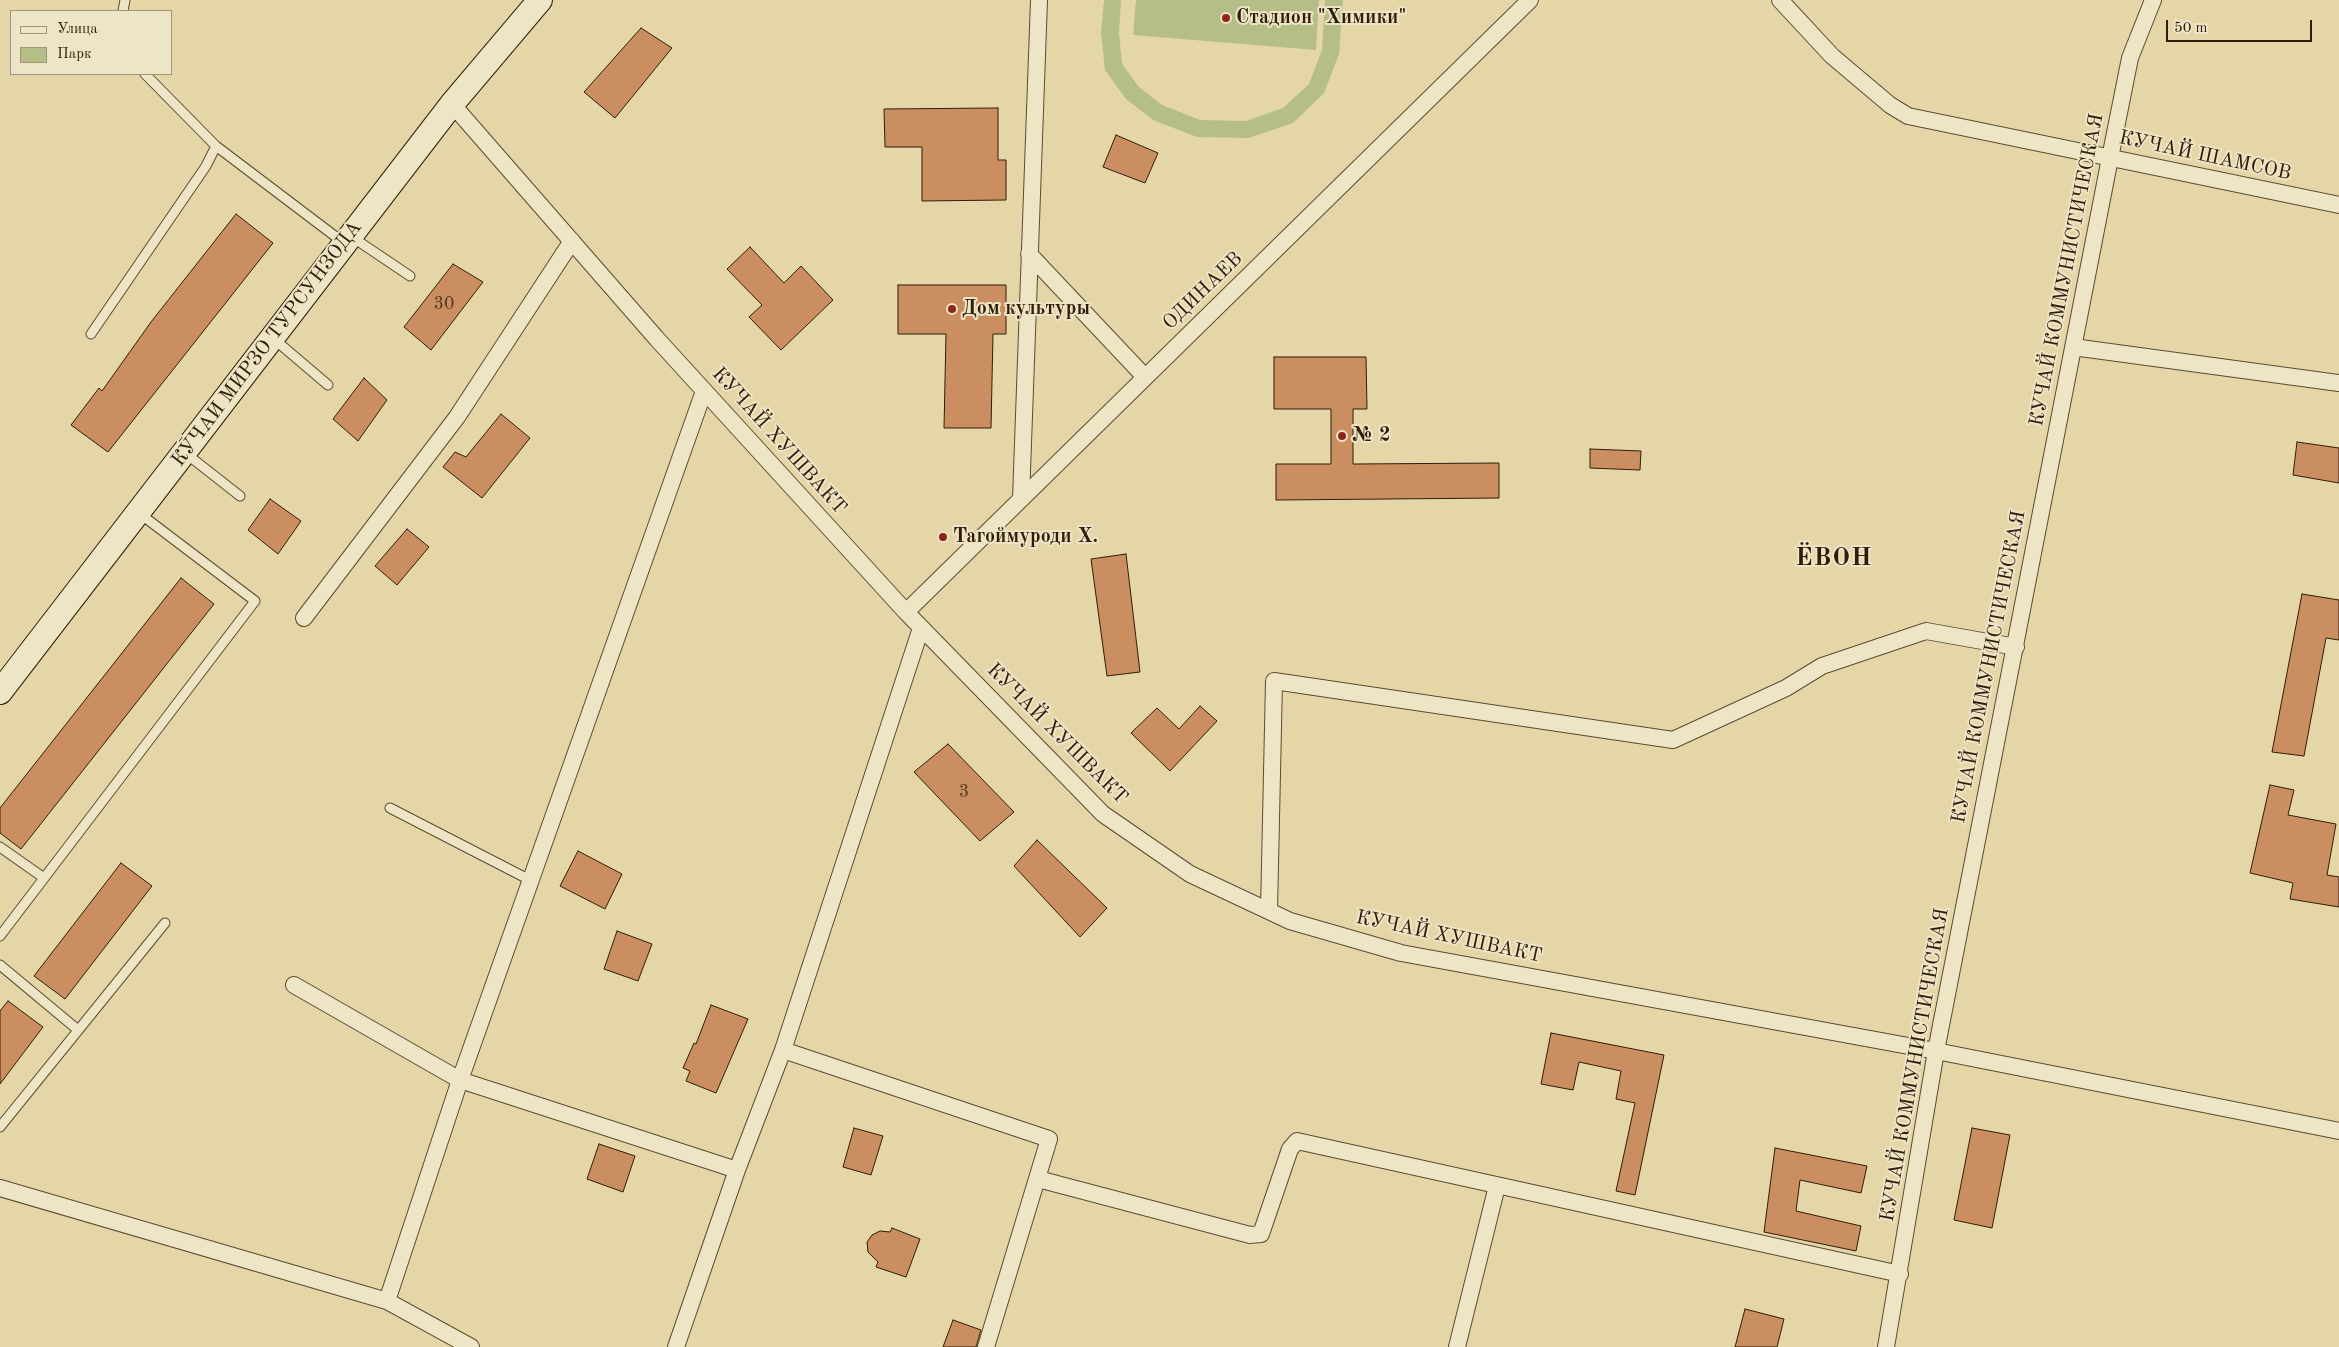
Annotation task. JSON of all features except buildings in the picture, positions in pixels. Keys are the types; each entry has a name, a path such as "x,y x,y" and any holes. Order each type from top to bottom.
{"street":[{"name":"КӮЧАИ МИРЗО ТУРСУНЗОДА","path":"0,692 452,104 540,0"},
{"path":"1021,499 1039,0"},
{"name":"ОДИНАЕВ","path":"906,612 1530,0"},
{"name":"КУЧАЙ ШАМСОВ","path":"1780,0 1832,56 1890,105 1908,116 2339,205"},
{"name":"КУЧАЙ КОММУНИСТИЧЕСКАЯ","path":"1886,1347 1900,1274 1936,1051 2110,158 2130,58 2153,0"},
{"name":"КУЧАЙ ХУШВАКТ","path":"452,104 704,391 921,628 1103,814 1190,874 1290,921 1401,953 1936,1051 2339,1131"},
{"path":"304,618 457,418 572,242"},
{"path":"1029,254 1145,377"},
{"path":"2073,347 2339,383"},
{"path":"387,1301 460,1080 704,391"},
{"path":"676,1347 737,1170 783,1050 921,628"},
{"path":"1269,911 1274,680 1673,740 1786,688 1822,666 1926,631 2016,647"},
{"path":"294,985 460,1080 737,1170"},
{"path":"783,1050 1049,1139 986,1347"},
{"path":"1038,1179 1250,1235 1261,1234 1290,1149 1297,1141 1900,1274"},
{"path":"1457,1347 1497,1186"},
{"path":"0,1188 387,1301 471,1347"}],"lane":[{"path":"146,75 216,146 347,239 410,276"},
{"path":"91,334 206,166 216,146"},
{"path":"272,337 328,385"},
{"path":"184,452 240,496"},
{"path":"0,936 255,601 138,513"},
{"path":"390,808 530,880"},
{"path":"0,847 44,878"},
{"path":"0,1127 165,923"},
{"path":"0,964 78,1030"}],"green space":[{"path":"1104,0 1121,0 1119,33 1122,64 1139,87 1162,105 1200,120 1246,121 1283,108 1309,84 1322,50 1325,0 1343,0 1339,54 1324,93 1293,123 1249,138 1197,137 1153,120 1126,99 1105,70 1101,33"},
{"name":"Стадион \"Химики\"","path":"1136,0 1319,0 1316,50 1133,35"}],"place":[{"name":"Стадион \"Химики\"","path":"1226,18"},
{"name":"Дом культуры","path":"952,309"},
{"name":"№ 2","path":"1342,436"},
{"name":"Тагоймуроди Х.","path":"943,537"}],"district":[{"name":"ЁВОН","path":"1834,558"}]}
